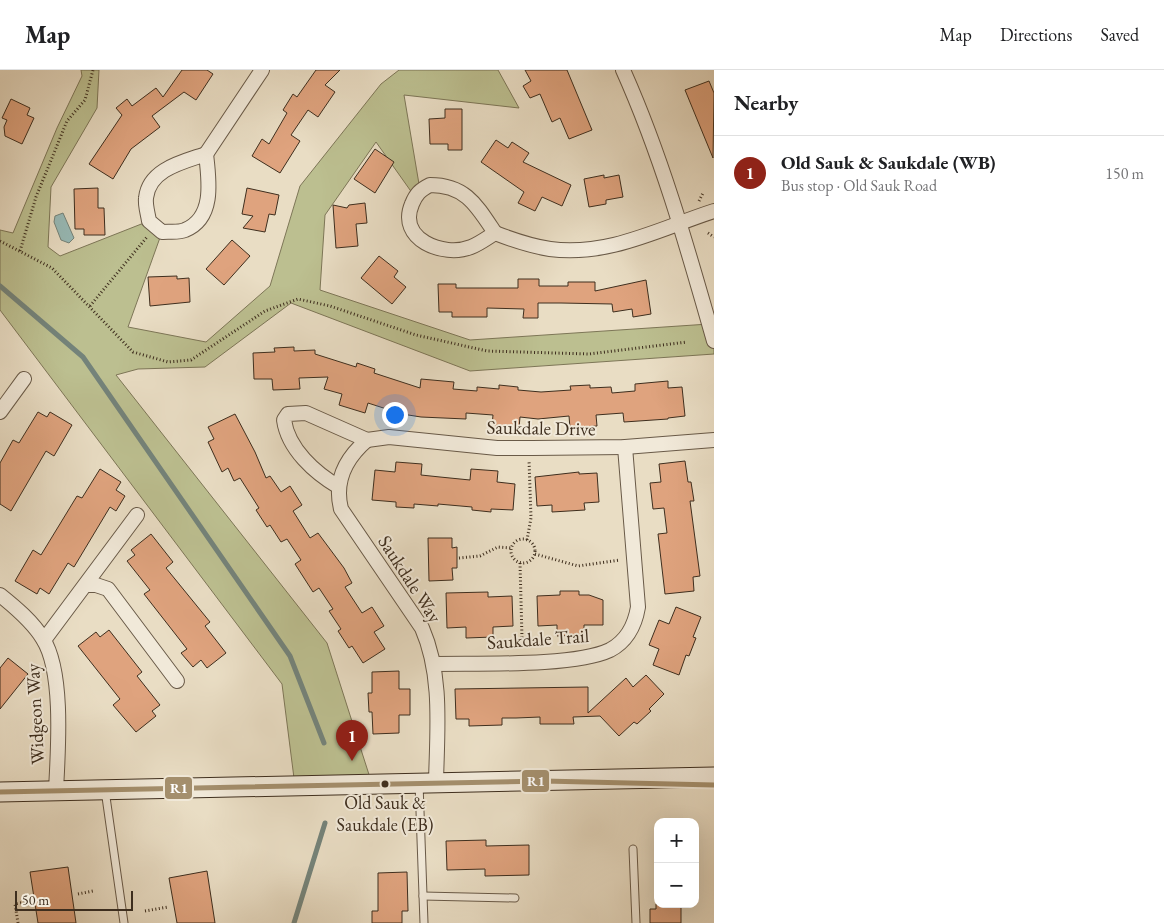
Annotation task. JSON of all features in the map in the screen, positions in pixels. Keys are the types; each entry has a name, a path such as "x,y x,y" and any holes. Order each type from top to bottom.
{"street":[{"path":"206,154 210,182 205,210 195,224 183,231 162,232 149,221 145,199 152,182 159,174 172,166 206,154 262,70"},
{"path":"623,70 651,137 679,222 714,341"},
{"path":"495,233 471,248 443,249 415,236 409,227 408,213 420,190 430,185 445,185 466,195 495,233 529,245 552,249 592,250 617,245 679,222 714,212"},
{"path":"0,412 24,379"},
{"path":"339,487 323,477 297,450 286,433 284,420 288,414 306,413 367,440"},
{"name":"Saukdale Drive","path":"367,440 389,437 425,439 497,448 625,447 714,440"},
{"name":"Saukdale Way","path":"367,440 346,464 337,495 341,509 422,628 434,664 428,783"},
{"name":"Saukdale Trail","path":"434,664 544,661 577,657 610,649 624,638 635,622 638,607 625,447"},
{"path":"44,640 87,585 136,515"},
{"path":"87,585 96,585 108,589 177,681"},
{"name":"Widgeon Way","path":"0,595 44,640 54,674 57,717 56,790"},
{"path":"544,781 714,765"},
{"path":"0,792 714,777"},
{"path":"544,781 714,785"}],"lane":[{"path":"424,923 423,896 428,783"},
{"path":"105,790 124,923"},
{"path":"633,849 636,923"},
{"path":"423,896 515,898"}],"path":[{"path":"20,251 36,197 67,121 86,100 93,70"},
{"path":"699,203 703,193"},
{"path":"90,306 155,227"},
{"path":"708,233 714,237"},
{"path":"0,241 52,268 133,352 168,362 191,360 265,311 298,299 330,306 416,335 486,350 590,354 687,342"},
{"path":"527,540 531,518 529,460"},
{"path":"517,540 527,540 533,546 535,554 528,562 520,563 512,557 511,548 517,540"},
{"path":"459,558 480,556 498,547 511,548"},
{"path":"535,554 578,566 622,560"},
{"path":"520,563 522,638"},
{"path":"78,894 93,891"},
{"path":"18,923 15,904 30,901"},
{"path":"145,911 168,907"}],"green space":[{"path":"81,70 99,70 97,108 51,187 48,247 60,256 149,221 162,232 128,327 206,342 270,286 300,186 381,84 399,70 498,70 519,108 404,95 420,190 415,197 376,142 325,215 320,290 470,340 709,324 714,341 714,354 470,371 291,303 205,367 138,369 116,375 327,643 372,784 295,786 282,684 0,310 0,230 13,233 57,128 82,76"}],"water":[{"path":"63,213 74,238 69,243 61,240 54,222 55,216"}],"building":[{"path":"182,70 207,70 213,74 196,100 184,92 152,116 160,127 131,149 113,179 89,164 122,115 116,108 127,99 132,106 156,88 163,97"},
{"path":"316,70 340,70 325,85 335,92 318,117 308,110 291,135 300,141 280,173 252,156 262,139 269,144 287,113 283,110 293,94 297,97"},
{"path":"525,70 567,70 592,130 569,139 560,118 552,122 540,94 530,98 523,86 531,81"},
{"path":"709,81 714,93 713,158 685,90"},
{"path":"11,99 30,108 27,115 34,118 22,144 5,136 4,127 7,120 2,118"},
{"path":"445,109 462,109 462,150 448,150 448,144 430,144 429,119 445,118"},
{"path":"496,140 508,148 512,142 529,153 523,162 571,185 562,206 542,197 535,211 518,203 524,192 481,162"},
{"path":"375,149 394,162 375,193 354,179"},
{"path":"604,175 604,178 619,175 623,197 606,200 606,204 589,207 584,179"},
{"path":"98,188 98,208 104,208 105,235 84,235 84,229 75,229 74,189"},
{"path":"247,188 279,195 275,215 269,214 265,232 243,228 253,216 242,214"},
{"path":"365,203 367,223 356,224 358,246 336,248 333,205 347,208 349,205"},
{"path":"232,240 250,256 224,285 206,269"},
{"path":"379,256 398,271 394,277 406,287 392,304 361,278"},
{"path":"177,276 177,279 189,278 190,302 150,306 148,277"},
{"path":"518,279 539,279 539,286 568,286 568,282 595,282 595,291 646,280 651,314 633,317 632,309 613,312 612,304 561,303 538,303 538,318 523,318 524,309 487,308 487,317 452,317 452,312 439,312 438,284 456,284 456,288 518,288"},
{"path":"294,347 294,351 315,350 315,354 356,367 357,363 375,369 374,373 420,388 421,379 454,382 453,389 477,391 477,387 499,389 499,385 518,387 518,390 541,392 571,390 570,386 590,385 590,388 611,387 612,393 635,391 635,384 668,381 668,388 682,387 685,416 624,422 623,413 596,415 597,426 570,428 569,416 538,419 520,417 519,428 492,426 493,415 466,413 466,419 421,417 402,414 368,403 365,413 339,405 342,394 324,389 328,377 299,378 300,389 273,390 272,379 254,379 253,353 275,352 274,348"},
{"path":"38,412 47,417 50,412 72,425 54,456 46,451 11,511 0,504 0,463 13,440 19,443"},
{"path":"235,414 266,478 270,476 281,492 290,486 302,505 293,511 310,538 318,533 344,568 352,583 345,587 362,613 372,607 384,626 374,632 385,649 363,663 352,646 349,648 338,631 341,629 329,611 333,609 319,588 313,592 295,564 301,560 287,539 281,542 270,525 267,527 256,510 259,508 240,478 234,481 228,468 222,472 208,442 214,439 208,427"},
{"path":"685,461 688,482 691,482 694,501 690,501 700,576 693,577 694,591 665,594 658,534 667,533 664,508 653,509 650,483 661,482 659,464"},
{"path":"396,462 422,464 421,475 470,480 471,469 498,471 497,482 515,484 513,510 491,509 491,512 472,510 472,507 438,504 438,506 414,504 414,508 396,507 396,502 372,500 375,470 395,472"},
{"path":"100,469 121,482 116,490 125,496 116,511 110,507 74,567 68,563 49,594 40,588 37,594 15,581 33,550 41,555 77,496 82,498"},
{"path":"579,472 579,474 597,473 599,502 584,503 585,510 552,512 552,505 537,506 535,477"},
{"path":"151,534 173,562 166,568 210,622 205,626 226,653 207,668 201,660 193,667 181,653 187,649 144,594 150,590 127,561 135,555 131,550"},
{"path":"428,538 452,538 452,548 457,547 457,568 452,568 453,580 429,581"},
{"path":"560,591 579,591 579,595 589,595 603,600 603,625 584,625 584,635 557,636 557,625 538,626 537,596 560,595"},
{"path":"488,592 488,597 512,596 513,626 493,627 493,637 466,638 466,627 447,628 446,593"},
{"path":"676,607 701,617 693,637 696,638 689,656 686,655 679,675 653,665 659,649 649,645 659,620 669,624"},
{"path":"109,630 142,672 137,676 160,705 152,711 156,716 136,732 113,705 120,699 78,646 96,632 100,637"},
{"path":"8,658 28,674 0,709 0,668"},
{"path":"399,671 399,689 410,689 410,715 399,715 399,733 373,734 372,712 369,712 368,693 372,693 372,672"},
{"path":"646,675 664,694 649,709 651,711 637,724 634,722 619,736 600,716 573,717 574,724 540,724 540,717 502,718 502,725 469,726 469,719 456,719 455,689 588,687 588,713 626,678 633,687"},
{"path":"486,840 486,846 529,845 529,875 485,876 485,869 447,870 446,841"},
{"path":"68,867 76,923 38,923 30,872"},
{"path":"207,871 215,923 177,923 169,878"},
{"path":"407,872 408,911 402,911 402,923 372,923 372,911 378,911 378,873"},
{"path":"681,908 681,923 650,923 650,909"}],"waterway":[{"path":"0,286 83,357 290,656 324,743"},
{"path":"294,923 325,823"}],"transit line":[{"name":"R1","path":"0,792 544,781 714,785"}],"place":[{"name":"Old Sauk & Saukdale (WB)","path":"352,761"},
{"name":"Old Sauk & Saukdale (EB)","path":"385,784"}]}
